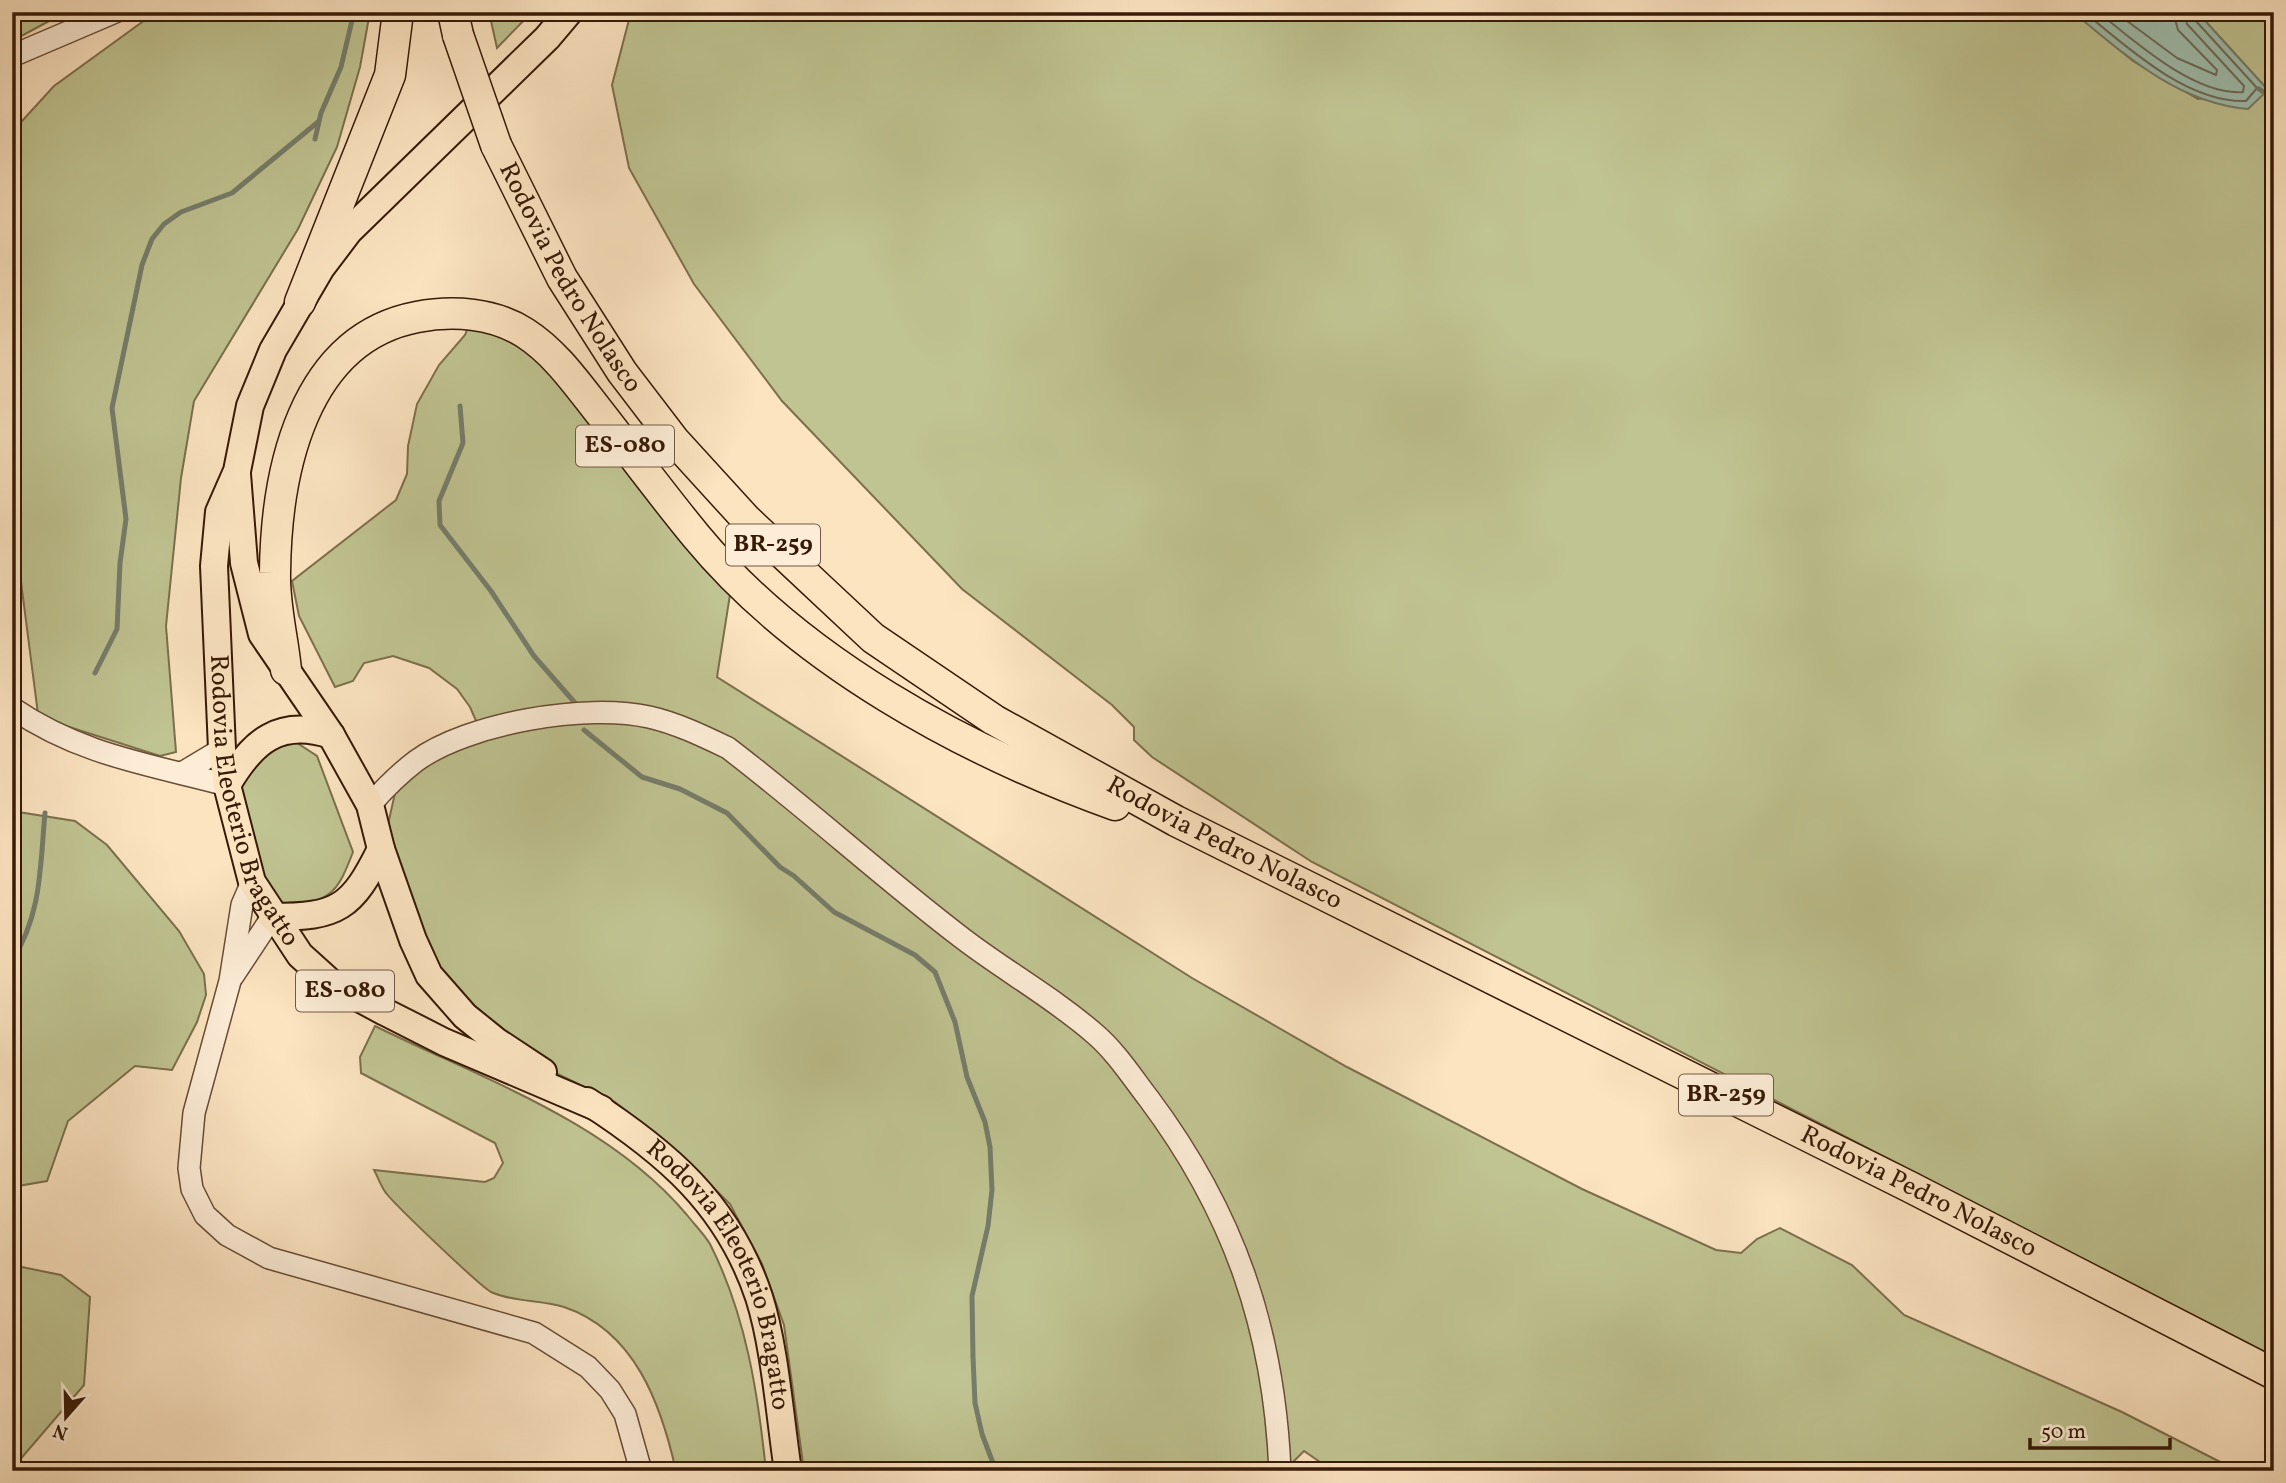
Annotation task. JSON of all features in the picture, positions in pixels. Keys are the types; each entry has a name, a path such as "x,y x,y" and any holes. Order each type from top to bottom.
{"highway":[{"name":"ES-080","path":"300,302 390,75 398,12"},
{"name":"Rodovia Pedro Nolasco","path":"455,23 496,145 562,278 622,372 674,440 747,520 873,638 993,720 1176,821 1897,1181 2274,1374"},
{"name":"ES-080","path":"286,670 274,577 277,524 287,466 307,402 322,377 342,354 369,334 406,319 432,314 473,315 494,319 523,332 554,356 699,540 769,610 852,673 1004,760 1105,801 1176,821"}],"main road":[{"name":"ES-080","path":"286,670 262,634 252,599 244,563 237,471 250,406 273,350 300,302 349,231 547,38 569,12"},
{"name":"Rodovia Eleoterio Bragatto","path":"237,471 219,512 214,566 222,749 227,785 251,882 300,955 331,983 444,1042 601,1109"},
{"name":"Rodovia Eleoterio Bragatto","path":"286,670 331,735 370,805 381,849 413,940 429,975 465,1016 496,1041 644,1138 673,1163 728,1230 759,1297 788,1471"},
{"path":"227,785 247,753 262,740 296,729 315,729 331,735"},
{"path":"272,917 321,914 338,908 363,885 381,849"}],"street":[{"path":"12,56 115,12"},
{"path":"12,708 42,728 97,753 227,785"},
{"path":"370,805 417,760 447,743 481,730 563,715 602,713 650,717 690,730 728,748 962,938 1096,1034 1124,1066 1168,1125 1206,1184 1255,1300 1269,1355 1280,1471"},
{"path":"182,773 222,749"},
{"path":"251,882 240,917 230,981 194,1113 190,1168 192,1189 205,1215 227,1235 269,1258 534,1333 588,1367 610,1390 625,1414 641,1471"},
{"path":"230,981 272,917"}],"green space":[{"path":"12,12 66,12 12,41"},
{"path":"156,12 370,12 360,67 337,147 298,229 194,401 181,478 166,626 176,752 160,756 63,725 38,714 12,512 12,132 54,86"},
{"path":"489,12 532,12 497,48"},
{"path":"631,12 2073,12 2133,61 2198,99 2268,90 2197,12 2274,12 2274,1357 1312,862 1152,757 1134,740 1134,727 1112,705 962,589 782,401 694,284 629,168 612,85"},
{"path":"474,312 554,360 732,582 717,677 1192,978 1347,1067 1582,1189 1716,1250 1741,1253 1757,1239 1780,1228 1852,1265 1904,1315 2122,1412 2238,1471 1333,1471 1304,1451 1284,1471 804,1471 784,1325 762,1264 730,1204 674,1149 615,1102 517,1054 433,971 383,847 395,793 403,776 477,723 470,707 457,689 429,668 393,656 364,663 353,681 335,687 299,616 292,581 396,500 407,474 408,446 417,404 439,365 465,335"},
{"path":"288,737 317,756 353,852 343,876 332,891 316,901 291,907 257,888 231,768"},
{"path":"12,811 75,821 107,845 179,931 204,974 206,995 197,1022 172,1070 135,1066 68,1121 47,1181 12,1187"},
{"path":"375,1026 500,1084 582,1128 620,1153 655,1182 687,1215 710,1244 733,1298 754,1384 766,1471 676,1471 653,1396 627,1352 609,1333 589,1318 564,1307 509,1298 491,1292 438,1245 386,1193 374,1170 485,1182 494,1178 503,1163 495,1143 361,1073 360,1057"},
{"path":"12,1265 61,1275 90,1297 84,1385 12,1469"}],"water":[{"path":"2073,12 2197,12 2268,90 2248,109 2198,97 2176,87 2133,60"}],"waterway":[{"path":"315,139 321,113 341,67 354,12"},
{"path":"2259,89 2274,99"},
{"path":"95,673 117,629 120,563 126,519 112,408 142,265 152,239 164,224 181,212 232,193 318,122"},
{"path":"460,406 463,443 439,501 440,525 491,591 534,656 576,704"},
{"path":"584,730 642,777 680,789 727,813 780,867 834,912 915,955 935,972 955,1022 967,1077 985,1122 990,1147 992,1190 988,1226 972,1296 973,1357 975,1403 982,1434 996,1471"},
{"path":"12,961 22,943 34,907 45,813"}]}
